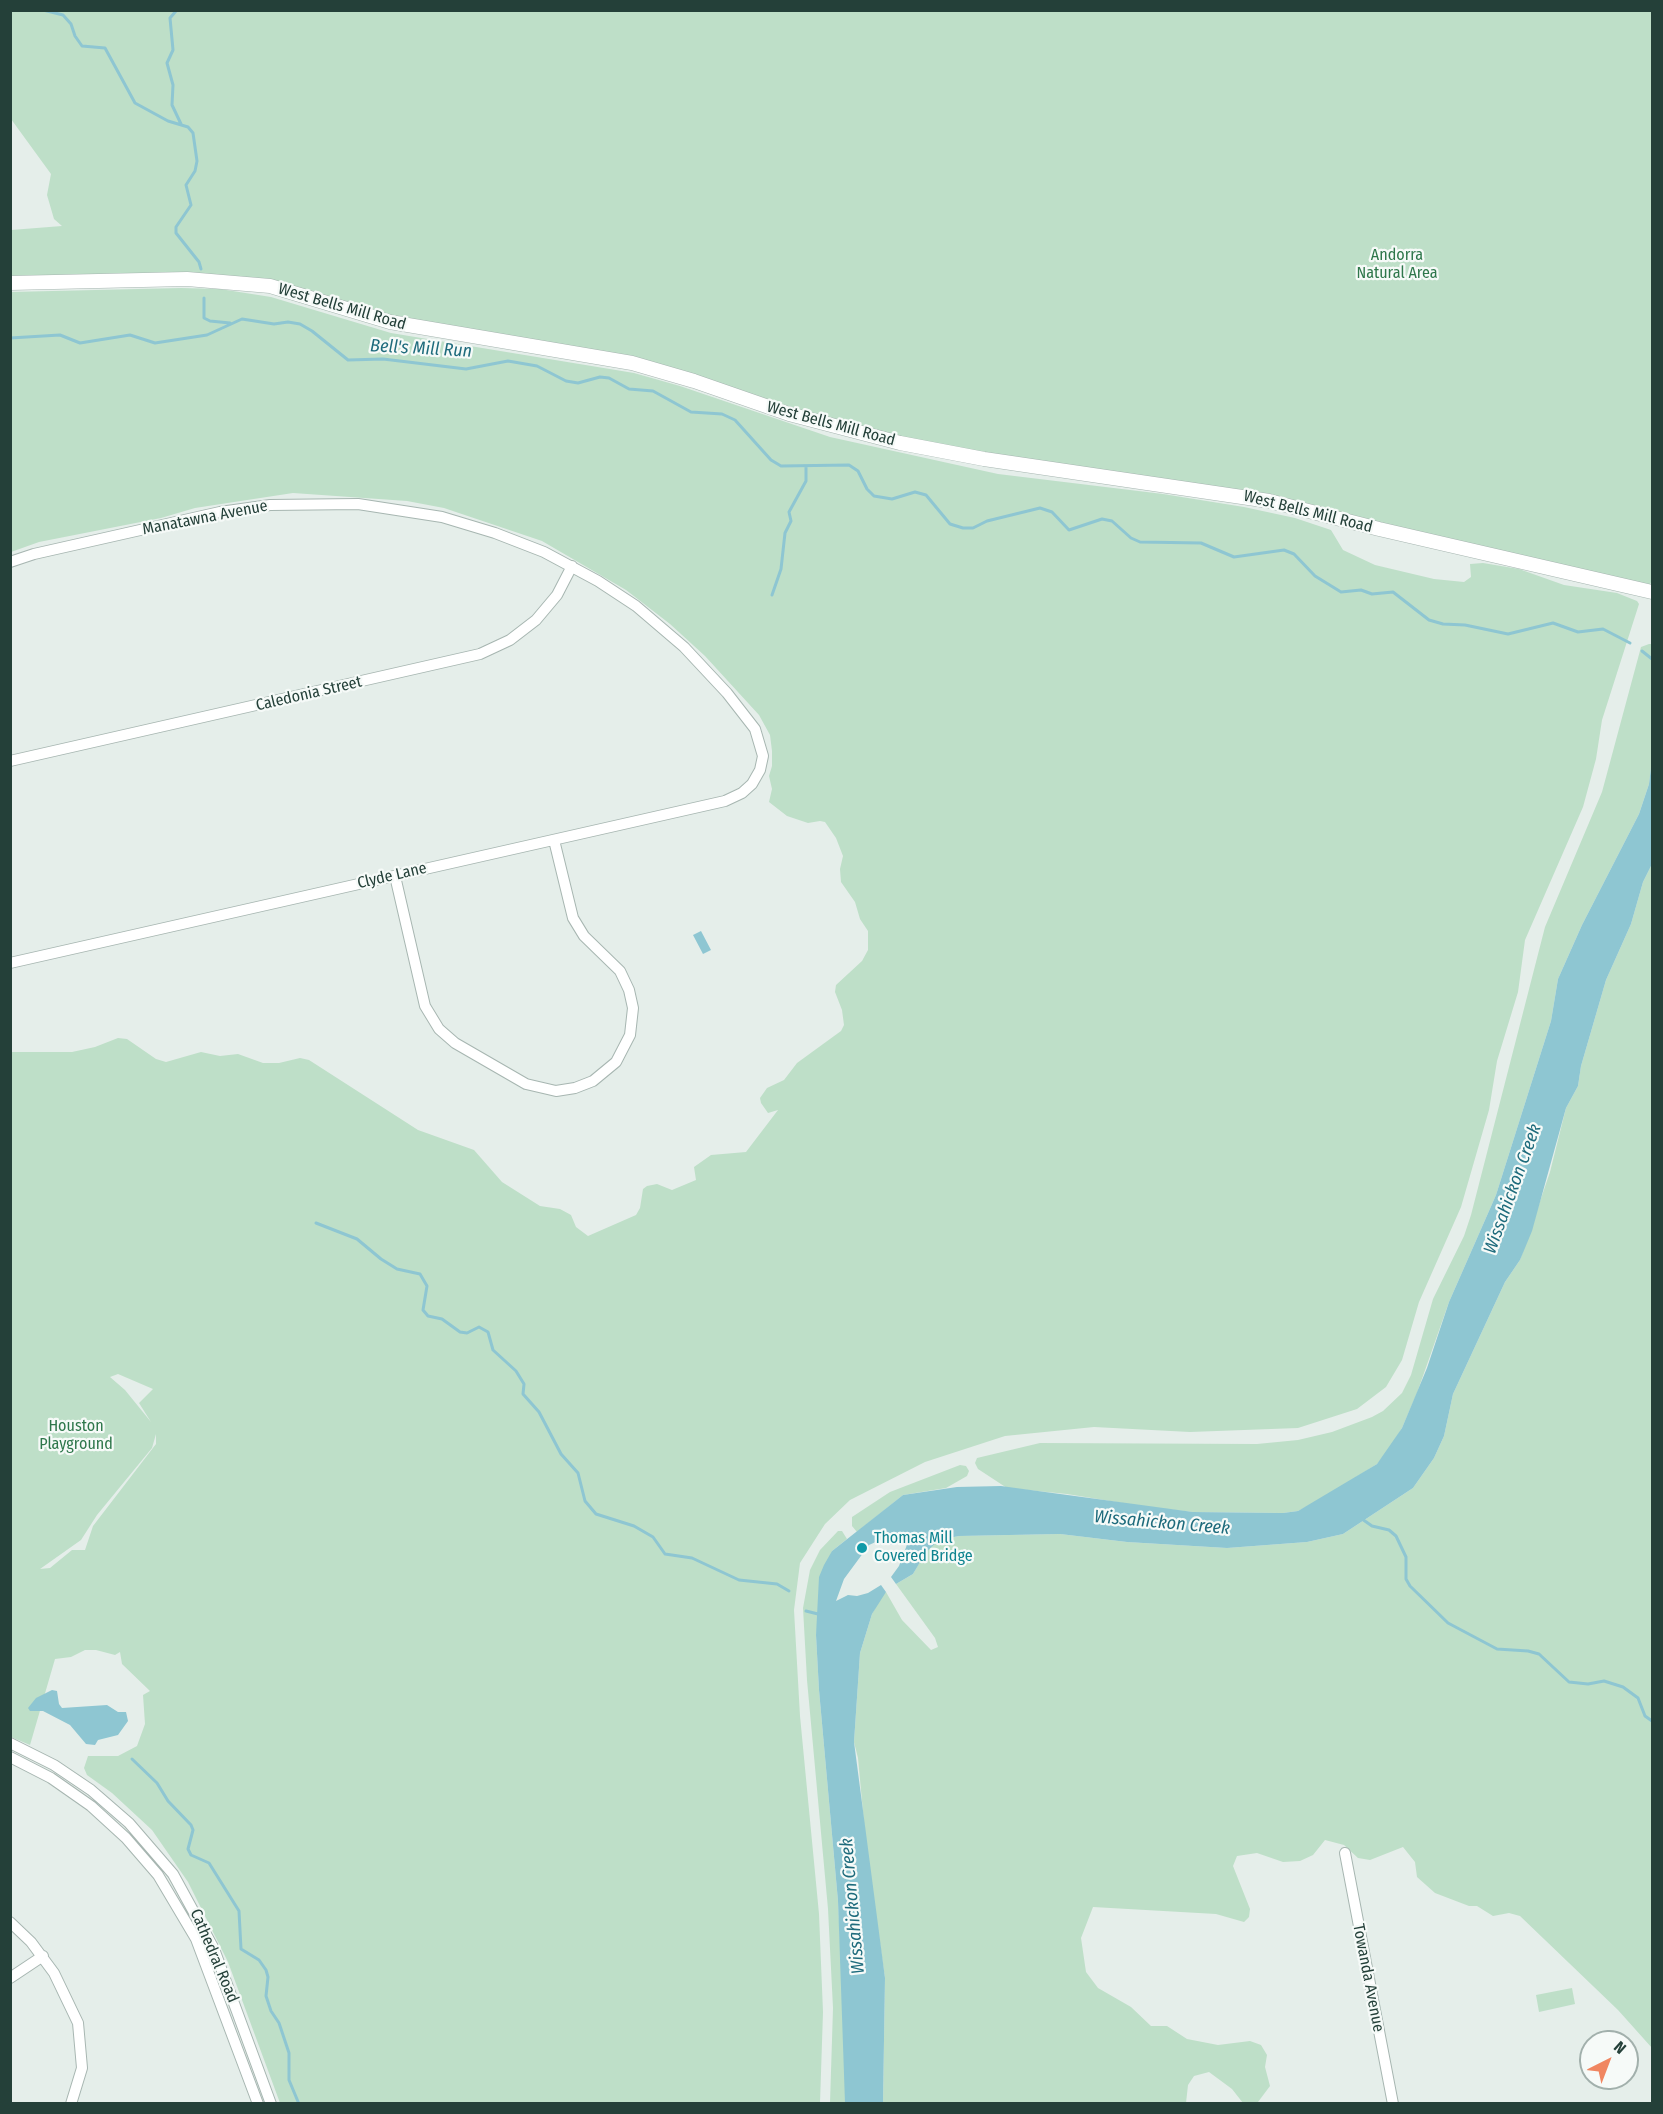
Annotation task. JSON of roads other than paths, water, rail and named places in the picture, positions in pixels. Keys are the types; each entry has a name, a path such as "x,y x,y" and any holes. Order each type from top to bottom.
{"street":[{"name":"West Bells Mill Road","path":"10,283 187,279 270,286 390,322 632,363 694,381 798,417 900,444 984,459 1269,501 1379,530 1653,592"},
{"name":"Manatawna Avenue","path":"10,562 34,554 220,512 270,505 316,503 384,507 442,517 512,539 572,566 624,598 654,621 718,682 758,735 762,749 760,770"},
{"name":"Caledonia Street","path":"10,761 480,654 510,640 536,620 557,595 572,566"},
{"name":"Clyde Lane","path":"10,963 725,801 747,789 760,770"},
{"path":"395,876 425,1006 434,1023 448,1037 519,1081 545,1090 566,1090 585,1085 602,1075 616,1062 626,1045 632,1026 629,990 620,971 584,936 573,918 554,840"},
{"name":"Cathedral Road","path":"10,1743 54,1765 91,1790 129,1823 173,1874 214,1949 271,2103"},
{"name":"Cathedral Road","path":"10,1757 51,1778 91,1806 126,1838 158,1875 196,1939 258,2103"},
{"name":"Towanda Avenue","path":"1344,1852 1393,2103"},
{"path":"10,1922 42,1956 68,1997 80,2032 82,2067 71,2103"},
{"path":"10,1978 42,1956"}],"water":[{"name":"Wissahickon Creek","path":"1652,760 1652,864 1643,882 1631,924 1606,980 1581,1066 1578,1086 1566,1108 1532,1231 1520,1260 1505,1282 1453,1394 1444,1436 1434,1458 1413,1488 1343,1534 1307,1542 1227,1548 1127,1542 1060,1534 959,1536 939,1540 926,1552 913,1574 896,1584 891,1577 899,1566 908,1542 892,1545 880,1540 869,1545 844,1579 836,1601 848,1595 857,1596 868,1593 881,1585 886,1592 872,1614 860,1653 854,1742 885,1978 883,2103 845,2103 838,1901 816,1635 819,1577 832,1551 903,1495 957,1487 1001,1486 1193,1512 1283,1513 1298,1511 1377,1464 1402,1428 1427,1368 1449,1302 1496,1195 1551,1021 1558,979 1582,925 1639,814 1649,784"},
{"path":"701,931 711,950 703,954 693,935"},
{"path":"52,1690 57,1691 62,1708 107,1705 118,1712 126,1712 128,1721 118,1735 98,1740 95,1745 86,1744 70,1725 43,1711 30,1711 28,1708 36,1698"}],"waterway":[{"path":"43,10 63,15 71,24 82,46 105,48 135,103 168,121 188,127 193,133 197,161 195,171 186,185 191,205 176,227 176,233 199,262 201,269"},
{"path":"176,11 170,18 173,50 167,63 173,85 172,105 181,124"},
{"path":"204,298 204,318 210,321 230,323"},
{"name":"Bell's Mill Run","path":"10,338 60,335 80,343 130,335 155,343 207,335 242,319 274,324 288,322 300,324 312,331 348,360 383,359 466,369 508,361 537,366 566,381 578,383 600,377 609,378 629,389 653,391 691,412 722,414 735,420 771,460 781,466 849,465 858,471 867,489 874,496 892,499 915,492 926,495 950,524 963,528 973,528 987,521 1040,508 1052,512 1069,530 1102,519 1112,521 1131,538 1140,542 1201,543 1234,557 1284,550 1294,554 1315,576 1341,592 1361,590 1372,594 1393,592 1429,620 1443,624 1465,625 1508,634 1553,623 1578,632 1603,629 1630,643"},
{"path":"772,595 781,569 785,533 791,521 789,512 806,481 806,466"},
{"name":"Bell's Mill Run","path":"1642,651 1652,659"},
{"path":"316,1223 357,1239 397,1269 420,1274 427,1286 423,1310 428,1316 442,1319 460,1332 467,1333 479,1327 488,1332 493,1350 516,1371 524,1384 523,1394 539,1412 561,1454 578,1473 585,1501 596,1514 634,1526 653,1537 665,1554 692,1558 739,1580 777,1584 789,1591"},
{"path":"1362,1519 1372,1526 1389,1530 1396,1536 1406,1557 1406,1579 1410,1586 1448,1623 1497,1649 1539,1654 1569,1682 1588,1684 1604,1681 1623,1687 1638,1698 1645,1716 1652,1721"},
{"path":"806,1611 818,1614"},
{"path":"132,1759 157,1783 168,1801 191,1825 193,1830 188,1849 191,1855 209,1863 239,1911 241,1949 259,1960 266,1970 268,1977 266,1996 271,2011 279,2023 289,2053 289,2080 299,2104"}],"place":[{"name":"Thomas Mill Covered Bridge","path":"862,1548"}],"park label":[{"name":"Andorra Natural Area","path":"1397,265"},
{"name":"Houston Playground","path":"76,1436"}]}
